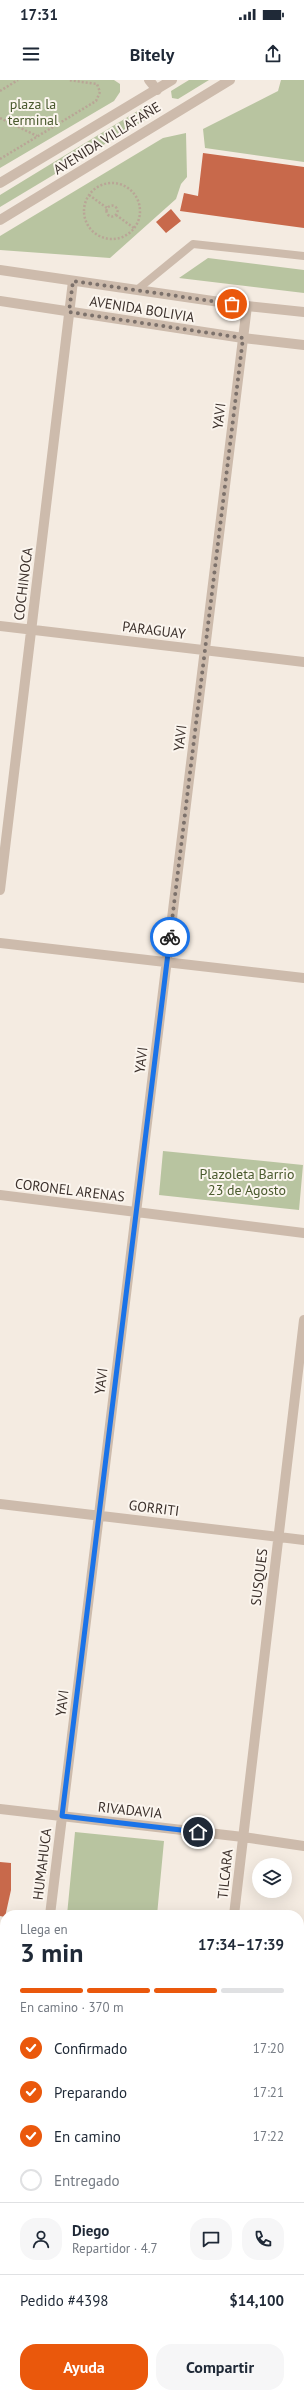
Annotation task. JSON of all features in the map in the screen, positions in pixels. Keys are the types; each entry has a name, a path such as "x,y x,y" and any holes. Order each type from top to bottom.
{"street":[{"path":"149,80 157,90"},
{"name":"AVENIDA VILLAFAÑE","path":"0,183 172,80"},
{"name":"AVENIDA VILLAFAÑE","path":"0,220 230,80"},
{"name":"AVENIDA BOLIVIA","path":"0,270 247,306 304,312"},
{"name":"COCHINOCA","path":"0,890 73,281"},
{"name":"AVENIDA BOLIVIA","path":"0,301 243,338 304,345"},
{"name":"YAVI","path":"62,1816 247,306"},
{"name":"PARAGUAY","path":"0,626 304,662"},
{"path":"0,943 304,978"},
{"name":"CORONEL ARENAS","path":"0,1195 304,1233"},
{"name":"SUSQUES","path":"243,1837 304,1320"},
{"name":"GORRITI","path":"0,1504 304,1540"},
{"name":"RIVADAVIA","path":"0,1810 243,1837 304,1846"},
{"name":"HUMAHUCA","path":"51,1910 62,1816"},
{"name":"TILCARA","path":"235,1910 243,1837"}],"lane":[{"path":"138,290 193,244 304,256"}],"path":[{"path":"0,91 18,80"},
{"path":"0,159 96,101 100,92 97,84 68,80"},
{"path":"0,118 38,137"},
{"path":"103,184 120,184 128,188 138,202 140,210 139,220 134,228 128,234 112,240 96,235 85,221 84,203 89,195 103,184"},
{"path":"89,195 107,208 115,207 117,211 116,215"},
{"path":"107,208 106,212 110,216 116,215 134,228"}],"green space":[{"name":"plaza la terminal","path":"0,80 114,80 120,84 120,92 114,101 0,168"},
{"path":"189,80 209,80 178,99 172,98 171,91"},
{"path":"281,80 304,80 304,162 205,148 203,129 278,91"},
{"path":"149,104 155,108 155,114 0,207 0,195"},
{"path":"186,133 187,177 181,184 176,199 110,258 0,250 0,236 163,138"},
{"path":"208,258 304,270 304,293 179,278"},
{"name":"Plazoleta Barrio 23 de Agosto","path":"163,1151 303,1165 299,1210 159,1195"},
{"path":"75,1832 164,1841 157,1910 67,1910"}],"building":[{"path":"203,153 304,167 304,228 180,211 184,193 198,196"},
{"path":"171,209 181,221 166,233 156,222"},
{"path":"0,1862 11,1863 11,1890 7,1910 0,1910"}],"way so far":[{"path":"170,937 243,338 69,312 73,281 232,304"}],"route":[{"path":"170,937 62,1816 198,1832"}]}
